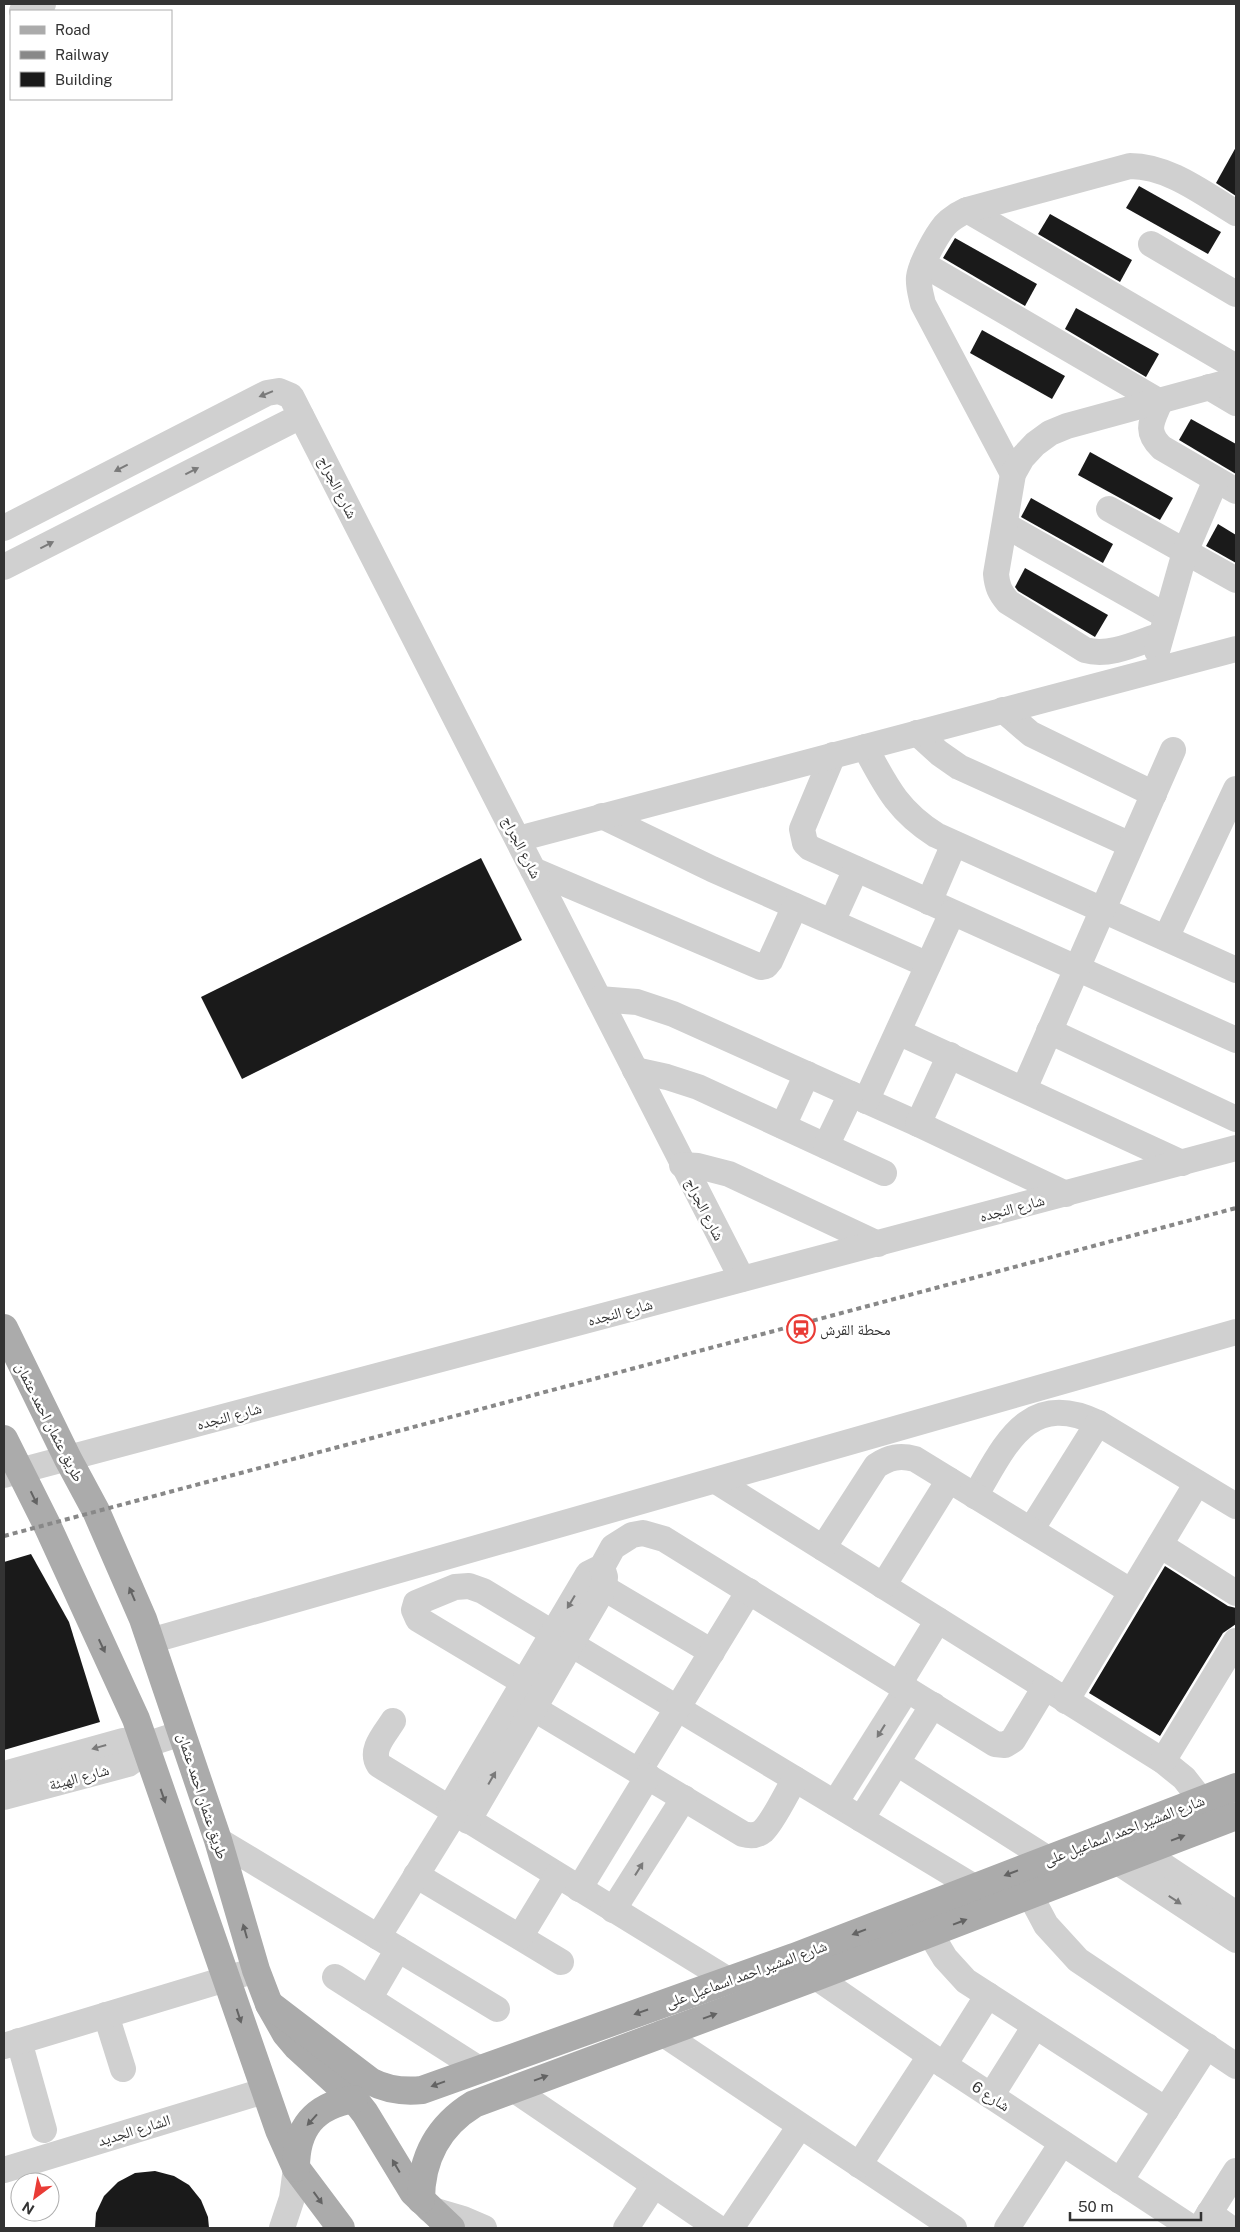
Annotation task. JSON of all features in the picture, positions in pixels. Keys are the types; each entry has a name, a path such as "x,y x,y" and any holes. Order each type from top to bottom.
{"main road":[{"name":"طريق عثمان احمد عثمان","path":"4,1328 68,1459 96,1511 147,1630 218,1840 256,1970 269,2004 286,2034 297,2047 354,2099 365,2113 401,2174 425,2205 451,2228"},
{"path":"4,1439 12,1473 47,1525 136,1719 228,1979 264,2091 296,2168 341,2228"},
{"path":"136,1719 150,1722 156,1717 159,1710 136,1645 136,1637 147,1630"},
{"name":"شارع المشير احمد اسماعيل على","path":"269,2004 370,2081 400,2091 422,2090 730,1981 1236,1787"},
{"name":"شارع المشير احمد اسماعيل على","path":"425,2205 421,2186 426,2159 439,2135 449,2123 474,2104 816,1977 1236,1816"},
{"path":"296,2168 296,2152 301,2135 310,2121 330,2106 354,2099"}],"street":[{"path":"25,10 43,4"},
{"path":"1013,474 923,304 919,291 919,277 922,264 944,226 955,216 967,210 1130,166 1142,166 1164,171 1236,213"},
{"path":"967,210 1236,367"},
{"path":"1151,244 1236,294"},
{"path":"922,264 1160,402"},
{"path":"1163,625 1105,653 1095,652 1085,650 1008,602 997,585 996,574 1013,474 1022,458 1035,444 1050,433 1067,426 1236,380"},
{"path":"1209,387 1236,404"},
{"name":"شارع الجراج","path":"4,528 267,393 279,391 291,396 742,1280"},
{"path":"1152,671 1163,625 1185,552 1226,485 1162,448 1155,442 1151,434 1151,425 1160,402"},
{"path":"4,567 301,416"},
{"path":"1109,509 1236,580"},
{"path":"1004,525 1163,625"},
{"path":"518,839 1236,649"},
{"path":"1002,710 1031,734 1154,794"},
{"path":"917,733 939,753 959,767 1131,845"},
{"path":"865,747 892,797 920,825 954,844 1236,970"},
{"path":"1024,1089 1173,750"},
{"path":"832,755 802,829 802,836 810,848 1236,1040"},
{"path":"1166,938 1236,790"},
{"path":"602,816 712,869 928,965"},
{"path":"826,1146 859,1097 898,1032 928,965 954,844"},
{"path":"832,922 856,869"},
{"path":"533,870 761,967 766,966 770,961 795,906"},
{"path":"599,1000 618,1000 656,1007 859,1097 1066,1194"},
{"path":"1049,1031 1236,1119"},
{"path":"898,1032 1182,1163"},
{"path":"918,1124 950,1055"},
{"path":"635,1070 683,1081 884,1173"},
{"path":"782,1126 807,1074"},
{"name":"شارع النجده","path":"12,1473 1236,1148"},
{"path":"682,1165 706,1168 729,1174 878,1244"},
{"path":"147,1630 445,1558 1236,1332"},
{"path":"975,1496 1012,1435 1022,1426 1040,1417 1060,1413 1073,1413 1098,1423 1236,1506"},
{"path":"1031,1530 1098,1423"},
{"path":"823,1548 869,1474 885,1460 905,1457 915,1459 1132,1592"},
{"path":"883,1586 949,1480"},
{"path":"716,1481 1163,1761 1184,1778 1202,1801"},
{"path":"457,1814 523,1682 562,1639 603,1577 613,1547 621,1540 632,1535 654,1535 749,1591 995,1744 1005,1745 1056,1694 1132,1592 1197,1483"},
{"path":"1160,1545 1236,1593"},
{"path":"445,1558 455,1587"},
{"path":"603,1577 712,1652"},
{"path":"523,1682 416,1617 414,1610 418,1601 455,1587 477,1588 974,1887"},
{"path":"520,1937 568,1882 644,1774 677,1708 749,1591"},
{"path":"835,1803 903,1687 938,1620"},
{"path":"369,1999 388,1943 416,1875 457,1814 534,1708 562,1639"},
{"path":"1163,1761 1236,1641"},
{"path":"861,1819 933,1705"},
{"path":"534,1708 743,1834 756,1835 766,1827 795,1779"},
{"path":"393,1721 375,1751 376,1761 383,1768 730,1981"},
{"name":"شارع الهيئة","path":"4,1797 128,1764 138,1757 145,1745 182,1734"},
{"name":"شارع الهيئة","path":"4,1774 123,1741 137,1740 145,1745"},
{"path":"897,1763 1048,1859"},
{"path":"614,1910 684,1798"},
{"path":"1119,1832 1143,1852 1236,1914"},
{"path":"218,1840 497,2009"},
{"path":"1092,1842 1116,1861 1236,1940"},
{"path":"416,1875 561,1962"},
{"path":"1030,1895 1046,1925 1072,1955 1236,2066"},
{"path":"930,1933 951,1967 966,1981 1166,2110"},
{"name":"شارع 6","path":"794,1957 816,1977 1120,2182 1200,2223 1230,2228"},
{"path":"44,2130 11,2044 256,1970"},
{"path":"335,1977 479,2069"},
{"path":"858,2165 988,1995"},
{"path":"106,2016 123,2069"},
{"path":"991,2096 1035,2026"},
{"path":"662,2034 858,2165 939,2224"},
{"path":"1120,2182 1206,2046"},
{"path":"513,2089 718,2228"},
{"name":"الشارع الجديد","path":"4,2170 264,2091"},
{"path":"731,2228 800,2126"},
{"path":"1007,2228 1062,2143"},
{"path":"282,2228 292,2198 296,2168"},
{"path":"1200,2223 1236,2171"},
{"path":"626,2228 654,2185"},
{"path":"425,2205 484,2228"}],"building":[{"path":"1236,147 1236,196 1216,183"},
{"path":"1139,186 1221,232 1208,254 1126,208"},
{"path":"1050,214 1132,260 1120,282 1038,234"},
{"path":"955,238 1037,284 1025,306 943,258"},
{"path":"1076,308 1159,354 1146,377 1065,329"},
{"path":"982,330 1065,376 1052,399 970,353"},
{"path":"1191,419 1236,444 1236,474 1179,440"},
{"path":"1090,452 1173,498 1160,520 1078,475"},
{"path":"1031,498 1113,544 1103,563 1021,517"},
{"path":"1218,524 1236,535 1236,563 1206,546"},
{"path":"1025,568 1108,615 1095,637 1018,591 1015,587"},
{"path":"481,858 522,940 242,1079 201,997"},
{"path":"31,1554 69,1622 100,1722 4,1750 4,1562"},
{"path":"1165,1566 1228,1606 1236,1608 1236,1624 1223,1633 1160,1736 1089,1693"},
{"path":"155,2171 174,2176 189,2185 201,2200 208,2217 209,2228 95,2228 96,2213 104,2196 118,2182 135,2173"}],"railway":[{"path":"4,1536 1236,1208"}],"place":[{"name":"محطة القرش","path":"801,1329"}]}
